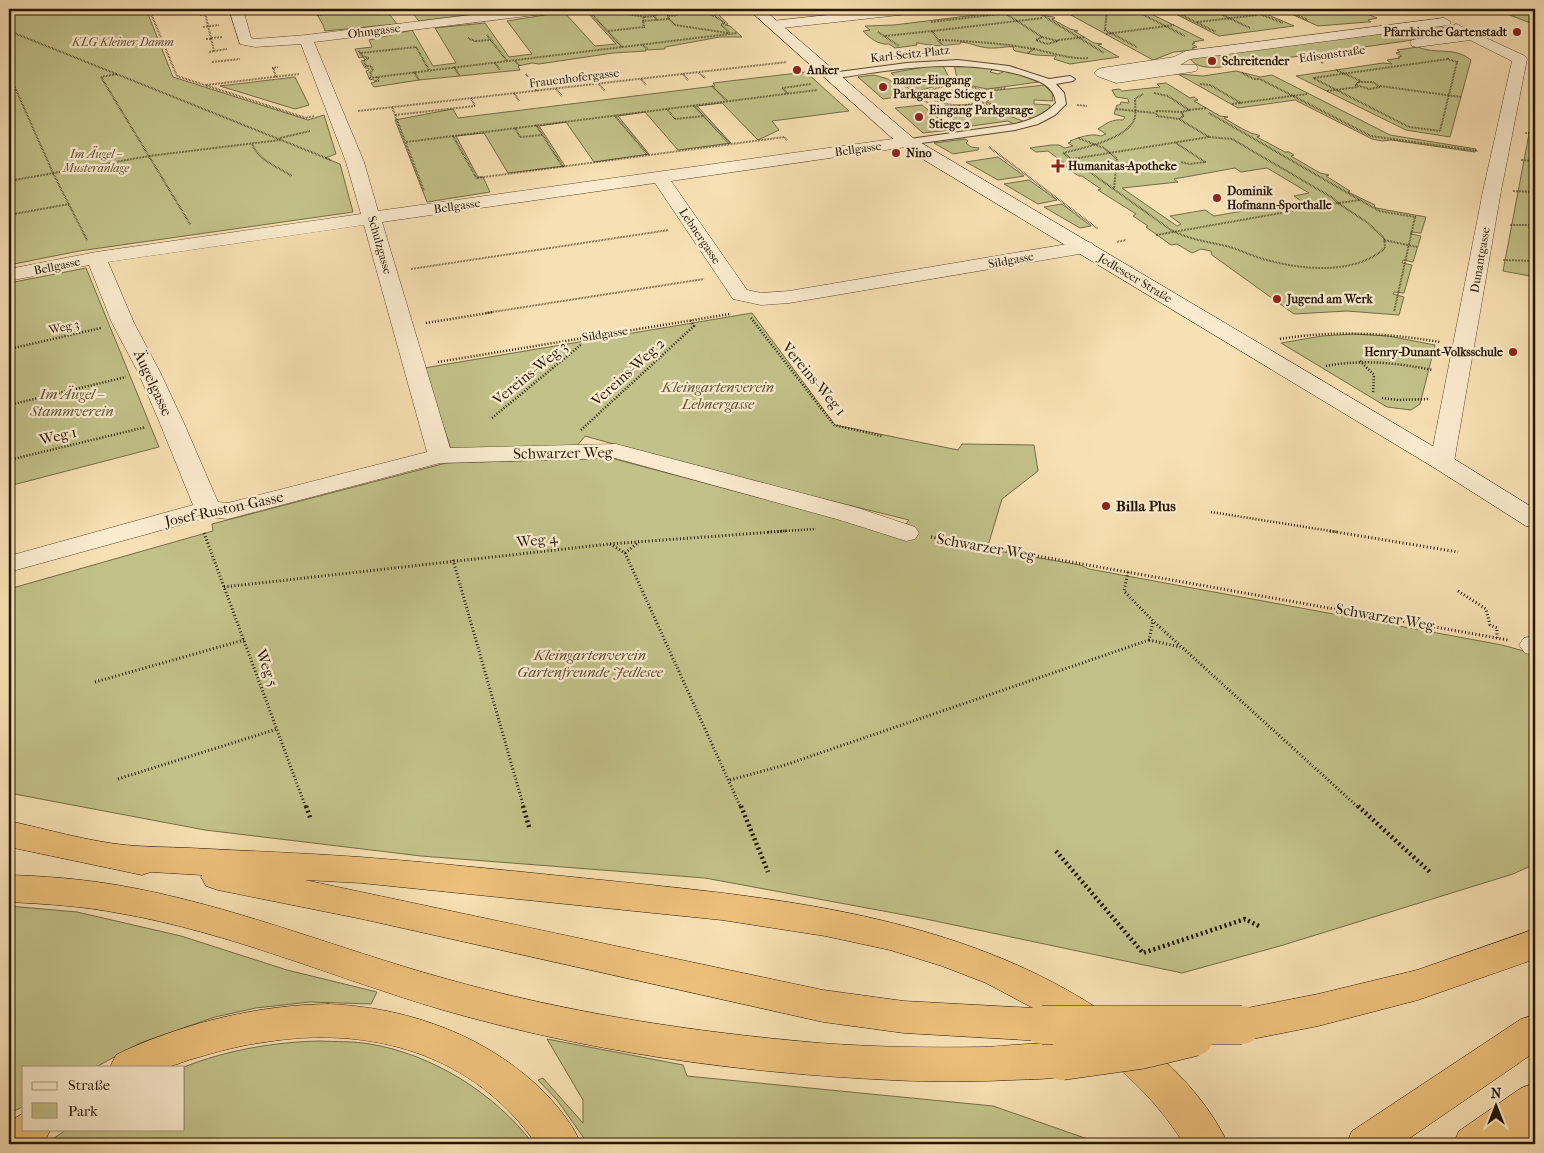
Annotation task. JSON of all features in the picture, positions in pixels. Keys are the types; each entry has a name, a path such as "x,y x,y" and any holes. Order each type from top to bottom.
{"highway":[{"path":"9,834 372,908 823,1006 904,1017 1042,1025 1242,1025"},
{"path":"124,858 361,870 722,906 825,922 890,936 950,953 999,972 1050,999 1104,1033 1154,1074 1193,1122 1207,1144"},
{"path":"9,888 78,892 145,904 228,927 444,994 544,1019 641,1040 733,1053 903,1064 986,1065 1062,1061 1140,1050 1242,1025 1318,1010 1418,985 1535,944"},
{"path":"133,1066 193,1042 245,1029 292,1022 344,1021 390,1028 433,1041 477,1062 514,1089 548,1125 560,1144"},
{"path":"1367,1144 1535,1032"},
{"path":"1474,1144 1535,1102"},
{"path":"13,1144 30,1130"}],"street":[{"name":"Ohmgasse","path":"236,9 245,41 255,43 306,39 552,9"},
{"name":"Jedleseer Straße","path":"755,9 907,142 1296,374 1535,520"},
{"path":"773,24 917,9"},
{"path":"1424,12 1472,36 1519,64 1535,57"},
{"name":"Edisonstraße","path":"1177,65 1186,55 1444,22"},
{"path":"1404,45 1472,36"},
{"name":"Schulzgasse","path":"306,39 337,112 355,162 440,456"},
{"name":"Dunantgasse","path":"1442,462 1500,154 1519,64"},
{"name":"Edisonstraße","path":"1100,76 1105,71 1177,65 1207,69"},
{"name":"Bellgasse","path":"9,276 96,258 201,242 907,142"},
{"name":"Lebnergasse","path":"660,178 727,275 737,304"},
{"name":"Sildgasse","path":"737,304 1085,247"},
{"name":"Äugelgasse","path":"96,258 123,323 149,372 171,421 205,519"},
{"name":"Schwarzer Weg","path":"440,456 616,451 849,514 906,533"},
{"name":"Josef-Ruston-Gasse","path":"9,564 205,519 228,511 440,456"}],"lane":[{"name":"Karl-Seitz-Platz","path":"837,81 876,70 928,63 980,64 1015,70 1049,82 1070,80"},
{"path":"907,142 1015,127 1035,122 1052,113 1062,104 1059,92 1049,82"}],"path":[{"name":"Frauenhofergasse","path":"149,9 177,76 306,118 337,112 812,59"},
{"path":"317,15 371,9"},
{"path":"587,9 622,47"},
{"path":"613,9 616,12 644,17 671,13 684,15"},
{"path":"620,12 656,9"},
{"path":"669,19 668,16 712,11 709,9 694,11 684,9"},
{"path":"1107,9 1105,30 1154,56 1177,65 1202,86 1210,85 1242,104"},
{"path":"1132,9 1187,37"},
{"path":"1169,9 1220,34"},
{"path":"1210,9 1254,30 1246,31"},
{"path":"1246,9 1261,14"},
{"path":"1287,12 1312,9"},
{"path":"649,10 657,20"},
{"path":"930,22 1034,10 1044,18 1108,56 1099,56"},
{"path":"707,12 717,16 724,23 721,25 731,33"},
{"path":"200,15 205,14"},
{"path":"1005,14 1042,37 1058,40 1084,37"},
{"path":"1194,22 1266,14 1289,26 1280,27"},
{"path":"608,31 644,27 644,17"},
{"path":"475,18 507,61"},
{"path":"884,36 1044,18"},
{"path":"643,22 669,19"},
{"path":"669,19 674,26 737,33"},
{"path":"1106,34 1174,25"},
{"path":"405,27 429,70"},
{"path":"883,28 873,29 899,46"},
{"path":"9,31 338,163 355,162"},
{"path":"932,31 942,45"},
{"path":"369,78 731,33"},
{"path":"1042,37 1036,40 1048,44 1057,43 1058,40"},
{"path":"206,39 211,39"},
{"path":"677,40 681,43"},
{"path":"939,40 966,40 1036,48 1080,59 1090,58"},
{"path":"642,44 648,49"},
{"path":"360,53 416,47"},
{"path":"608,48 613,53"},
{"path":"1028,53 1036,48"},
{"path":"359,50 362,56 369,58 364,61 366,66 371,66 373,70 370,72 372,77"},
{"path":"209,52 214,51"},
{"path":"569,53 573,58"},
{"path":"1312,57 1323,63"},
{"path":"1448,59 1457,62 1440,131 1409,127 1312,78 1344,74 1448,59"},
{"path":"515,60 520,66"},
{"path":"495,63 500,70"},
{"path":"773,64 777,66"},
{"path":"276,77 273,68 278,67"},
{"path":"454,67 460,75"},
{"path":"722,69 726,73"},
{"path":"876,70 887,73 1100,231"},
{"path":"1336,70 1361,82 1373,82 1380,86 1461,97"},
{"path":"204,86 320,72"},
{"path":"414,72 419,80"},
{"path":"698,72 705,78"},
{"path":"1242,73 1254,79 1260,79 1296,96 1371,136 1500,154"},
{"path":"9,74 53,172 96,258"},
{"path":"117,74 100,77 201,242"},
{"path":"526,74 537,91"},
{"path":"682,74 688,80"},
{"path":"374,81 378,81 377,76"},
{"path":"640,79 646,85"},
{"path":"787,93 782,88 837,81"},
{"path":"406,142 787,93 837,81"},
{"path":"1358,86 1356,84 1361,82"},
{"path":"599,84 605,91"},
{"path":"947,85 964,85 978,88 986,94 980,102 966,104 948,104 930,98 927,94 928,91 947,85"},
{"path":"712,86 727,101"},
{"path":"1327,91 1358,86 1372,89 1379,88 1380,86"},
{"path":"556,88 562,96"},
{"path":"923,99 949,96 963,98 971,94 953,90 948,92 949,96"},
{"path":"514,93 519,101"},
{"path":"1071,159 1209,137 1232,139 1333,198 1368,223 1384,238 1385,248 1379,256 1354,264 1316,267 1296,266 1266,260 1230,247 1173,232 1114,189 1071,159 1063,153 1097,144 1118,135 1133,122 1136,111 1135,99 1145,94 1155,93 1168,96 1189,110"},
{"path":"1232,104 1307,94"},
{"path":"395,115 475,106 471,98"},
{"path":"693,105 730,144"},
{"path":"392,107 431,209"},
{"path":"1155,114 1156,111 1161,110 1182,112 1208,108"},
{"path":"666,109 675,120 704,116"},
{"path":"1116,109 1155,114 1161,117 1179,118 1209,137"},
{"path":"1179,118 1183,116 1182,112"},
{"path":"1209,113 1380,212 1415,217 1394,312"},
{"path":"615,115 648,155"},
{"path":"536,125 563,167"},
{"path":"515,128 520,138 542,135"},
{"path":"9,180 148,156 252,144 310,131"},
{"path":"453,136 490,201"},
{"path":"477,178 784,137 803,157"},
{"path":"1078,138 1097,144 1111,152 1117,159 1114,189"},
{"path":"1176,142 1205,162 1190,164 1180,162"},
{"path":"252,144 253,150 264,159 292,176"},
{"path":"1156,235 1360,200"},
{"path":"9,215 69,204"},
{"path":"388,272 694,227"},
{"path":"1384,240 1417,247"},
{"path":"1480,260 1535,262"},
{"path":"403,327 727,275"},
{"name":"Sildgasse","path":"415,366 690,320 737,304"},
{"name":"Vereins-Weg 1","path":"748,314 834,425 882,436"},
{"name":"Vereins-Weg 2","path":"578,432 694,326 690,320"},
{"name":"Weg 3","path":"9,349 123,323"},
{"path":"1248,346 1285,338 1350,331 1401,335 1464,347"},
{"name":"Vereins-Weg 3","path":"492,418 582,344 580,338"},
{"path":"1360,361 1374,376 1374,394"},
{"path":"1296,374 1344,362 1360,361 1397,364 1458,376"},
{"path":"9,405 149,372"},
{"path":"1344,403 1374,394 1382,398 1398,400 1425,398 1453,403"},
{"name":"Weg 1","path":"9,460 171,421"},
{"path":"1211,512 1458,552"},
{"name":"Weg 4","path":"224,587 610,544 815,529 849,514"},
{"name":"Weg 5","path":"205,519 224,587 311,820"},
{"name":"Schwarzer Weg","path":"906,533 1534,646"},
{"path":"625,553 639,542"},
{"path":"610,544 625,553 730,780 768,872"},
{"path":"453,560 529,828"},
{"path":"1128,572 1124,591 1153,621 1431,873"},
{"path":"1458,591 1486,609 1490,625 1497,628 1497,638"},
{"path":"1149,640 1153,621"},
{"path":"95,682 244,640"},
{"path":"730,780 785,765 1149,640 1180,647"},
{"path":"118,780 277,729"},
{"path":"1056,851 1143,953 1245,918 1259,926"}],"green space":[{"name":"Im Äugel – Musteranlage","path":"9,9 146,9 173,77 308,120 324,115 336,154 325,158 340,164 353,212 79,251 9,265"},
{"path":"314,9 385,9 397,24 325,31"},
{"path":"409,9 479,9 483,13 419,21"},
{"path":"625,9 627,11 712,9 715,12 712,12 714,15 718,14 728,24 725,25 730,26 742,37 720,37 665,47 665,49 613,53 539,64 532,63 518,66 520,70 419,80 374,87 371,83 375,82 373,79 370,80 366,71 369,70 368,68 365,68 361,61 365,60 363,57 359,58 355,49 372,47 369,40 412,30 433,66 456,63 435,28 485,23 509,57 532,54 507,21 564,12 595,46 616,44 585,10"},
{"path":"1025,9 1037,10 1044,15 1054,17 1052,19 1070,29 1078,31 1074,31 1094,43 1102,44 1098,45 1119,57 1070,64 1054,59 1056,56 1015,51 1014,47 990,48 961,42 960,44 939,46 916,43 917,45 895,48 889,44 874,40 863,31 870,30 865,26 894,25"},
{"path":"1060,9 1141,9 1204,40 1193,42 1195,43 1192,44 1197,47 1192,48 1195,50 1174,52 1153,60"},
{"path":"1166,9 1255,9 1294,26 1219,36"},
{"path":"1280,9 1355,9 1377,18 1368,20 1371,22 1318,26"},
{"path":"1494,9 1535,9 1535,24 1533,24"},
{"path":"1433,25 1440,26 1456,34 1221,67 1199,66 1190,58"},
{"path":"1418,47 1458,53 1471,60 1450,137 1406,130 1296,76 1383,63 1392,64 1387,60 1402,56 1396,53 1400,52 1397,50"},
{"path":"942,64 952,83 924,89 917,90 911,88 891,73"},
{"path":"954,64 995,67 990,72 998,74 1007,70 1039,82 987,89 958,83"},
{"path":"1236,71 1260,77 1272,75 1390,135 1476,149 1475,152 1372,139 1295,100 1238,108 1178,74 1203,76"},
{"path":"806,72 849,111 772,121 779,130 758,140 722,103 697,106 731,143 678,150 645,112 618,116 649,154 594,162 566,122 539,126 565,166 508,173 484,133 456,136 478,177 483,177 490,192 427,202 395,120 453,109 458,118 715,86 713,83"},
{"path":"874,75 888,79 909,95 883,99 858,77"},
{"path":"295,77 309,105 295,109 220,86"},
{"path":"1166,83 1190,98 1194,97 1198,100 1194,101 1220,116 1228,117 1224,118 1237,126 1250,133 1259,135 1257,137 1285,152 1289,152 1294,155 1291,156 1320,173 1329,175 1326,176 1350,191 1348,192 1375,205 1376,208 1426,217 1421,233 1411,232 1411,234 1421,236 1413,262 1403,260 1402,263 1412,265 1404,293 1394,292 1393,294 1404,297 1399,315 1347,311 1294,314 1212,255 1211,251 1201,249 1192,253 1177,244 1171,245 1133,216 1136,214 1098,190 1101,189 1082,176 1065,167 1068,166 1048,151 1036,152 1030,148 1059,145 1065,148 1073,146 1068,143 1078,138 1106,134 1098,129 1107,123 1123,120 1125,117 1114,114 1117,105 1120,105 1121,102 1129,103 1128,99 1116,97 1112,90 1119,89 1122,91 1160,87 1157,84","holes":["1235,168 1241,172 1267,168 1309,193 1294,196 1301,201 1214,216 1205,210 1170,216 1181,224 1177,226 1122,188 1178,182 1174,179"]},
{"path":"1044,85 1052,93 1053,101 1034,100 1034,104 1050,105 1050,108 1033,119 986,102 992,98 990,91"},
{"path":"980,104 1025,122 1014,124 1008,121 964,127 938,108"},
{"path":"922,105 947,125 950,130 923,133 895,108"},
{"path":"1533,113 1535,114 1535,227 1528,227 1535,235 1535,277 1503,271"},
{"path":"965,139 968,141 966,143 971,147 979,148 978,150 953,154 934,143"},
{"path":"998,157 1024,176 998,180 966,162"},
{"path":"1029,180 1057,200 1038,204 1004,184"},
{"path":"1062,204 1091,226 1080,228 1044,207"},
{"name":"Im Äugel – Stammverein","path":"86,268 159,447 9,486 9,283"},
{"name":"Kleingartenverein Gartenfreunde Jedlesee","path":"752,313 835,425 958,450 962,444 1034,445 1038,471 1002,499 987,549 1502,645 1535,654 1535,864 1513,874 1280,946 1182,973 921,918 705,878 421,856 205,830 9,793 9,589 213,531 212,524 446,463 611,458 810,511 903,528 909,520 702,469 585,436 576,447 451,449 424,368"},
{"path":"1355,334 1388,336 1435,345 1420,404 1411,410 1387,407 1281,343 1322,336"},
{"path":"9,906 77,912 181,936 287,970 377,992 371,1004 310,1002 256,1008 215,1017 140,1043 98,1066 22,1066 22,1107 9,1114"},
{"path":"547,1039 683,1065 687,1076 993,1106 1102,1144 588,1144 557,1100 538,1080 543,1078 583,1123 583,1100"},
{"path":"320,1041 370,1044 416,1057 461,1079 482,1093 518,1126 533,1144 46,1144 66,1130 185,1130 185,1067 217,1056 285,1043"}],"place":[{"name":"Pfarrkirche Gartenstadt","path":"1517,32"},
{"name":"Schreitender","path":"1212,61"},
{"name":"Anker","path":"797,70"},
{"name":"name=Eingang Parkgarage Stiege 1","path":"883,87"},
{"name":"Eingang Parkgarage Stiege 2","path":"919,117"},
{"name":"Nino","path":"896,153"},
{"name":"Humanitas-Apotheke","path":"1058,166"},
{"name":"Dominik Hofmann-Sporthalle","path":"1217,198"},
{"name":"Jugend am Werk","path":"1277,299"},
{"name":"Henry-Dunant-Volksschule","path":"1513,352"},
{"name":"Billa Plus","path":"1106,506"}],"park label":[{"name":"KLG Kleiner Damm","path":"123,42"},
{"name":"Kleingartenverein Lebnergasse","path":"718,396"}]}
